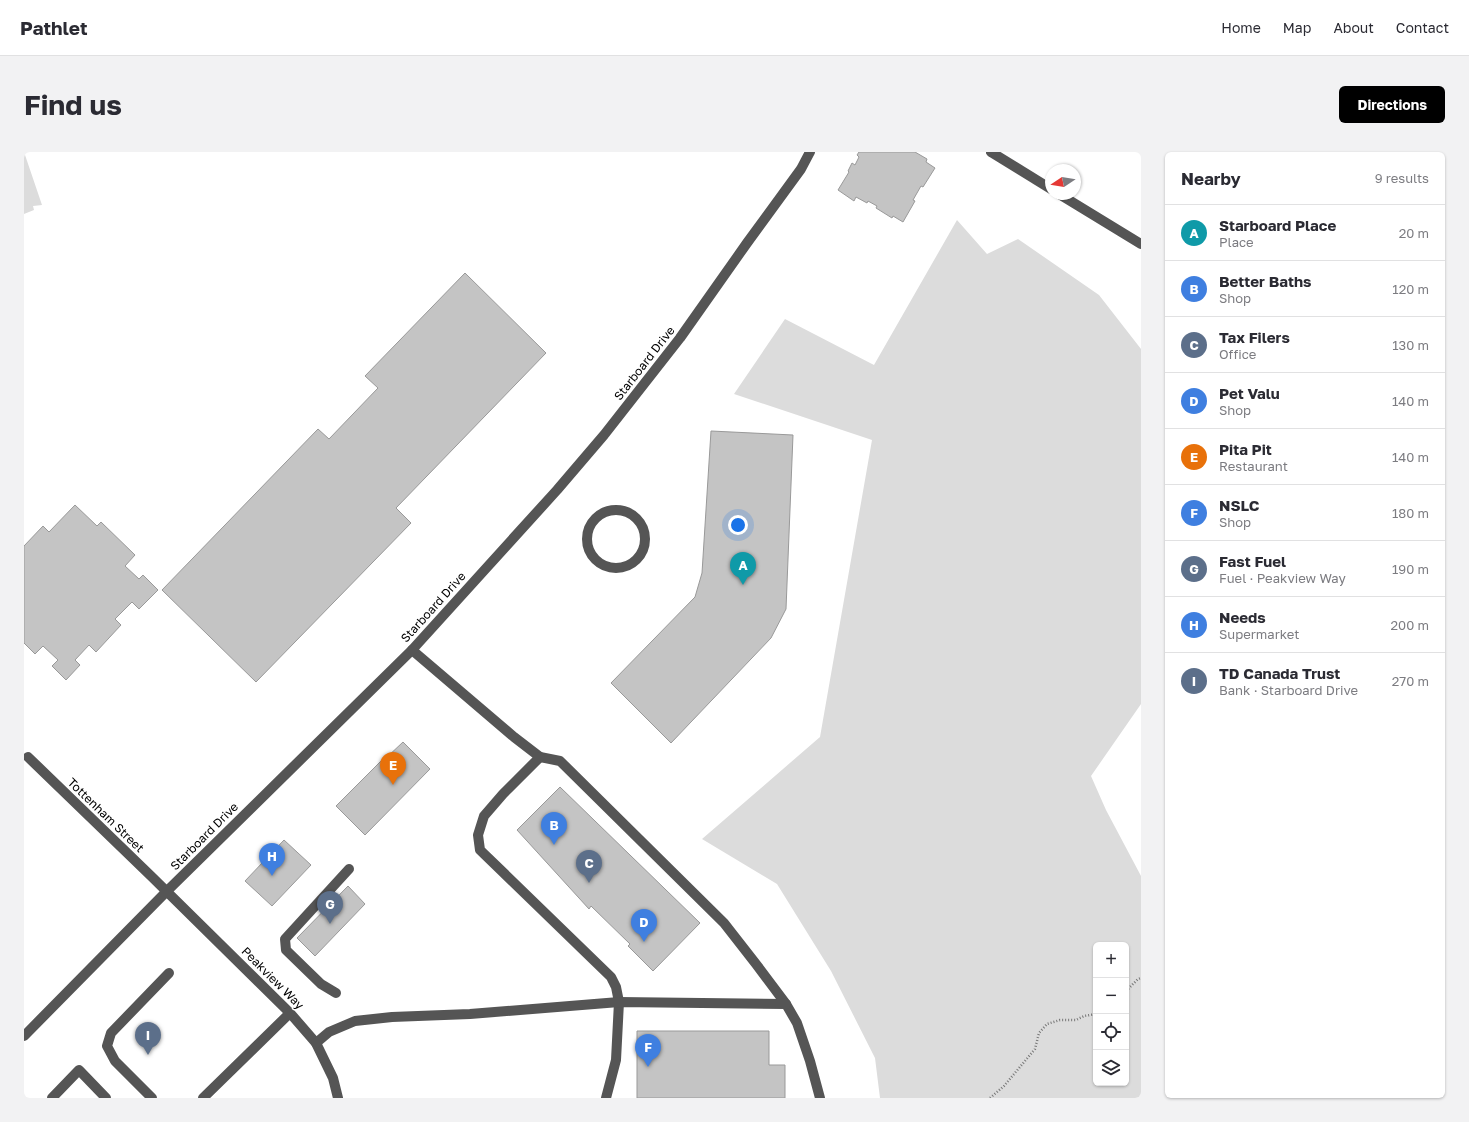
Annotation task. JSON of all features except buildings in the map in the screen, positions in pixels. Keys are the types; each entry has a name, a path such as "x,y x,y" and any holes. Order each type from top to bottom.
{"street":[{"name":"Starboard Drive","path":"24,1036 167,891 412,650 557,490 604,435 680,338 801,169 810,152"},
{"path":"991,152 1045,185"},
{"path":"1069,200 1141,244"},
{"path":"618,509 628,512 636,518 642,526 645,535 644,545 634,562 626,566 617,568 608,567 596,560 588,548 586,539 588,529 592,521 600,514 608,510 618,509"},
{"path":"412,650 514,737 540,757 560,761 724,923 786,1004 797,1023 810,1061 820,1098"},
{"name":"Tottenham Street","path":"28,757 167,891"},
{"path":"540,757 503,794 484,816 478,835 480,850 611,977 616,987 619,1002 616,1060 606,1098"},
{"path":"336,993 320,984 286,950 285,939 349,869"},
{"name":"Peakview Way","path":"167,891 290,1013 316,1043 333,1078 338,1098"},
{"path":"152,1098 115,1061 107,1046 111,1033 170,972"},
{"path":"316,1043 329,1032 355,1021 470,1014 619,1002 786,1004"},
{"path":"203,1098 290,1013"},
{"path":"52,1098 79,1070 106,1098"}],"path":[{"path":"1129,988 1141,978"},
{"path":"990,1098 1004,1086 1035,1049 1039,1033 1047,1024 1060,1020 1076,1020 1084,1016 1093,1014"}],"shaded area":[{"path":"24,152 42,205 33,206 34,210 24,214"},
{"path":"957,220 987,254 1018,239 1099,295 1141,349 1141,704 1091,776 1106,810 1141,876 1141,1098 880,1098 875,1058 831,971 777,884 702,839 820,737 872,440 734,394 785,319 874,365"}],"place":[{"name":"Starboard Place","path":"743,585"},
{"name":"Pita Pit","path":"393,785"},
{"name":"Better Baths","path":"554,845"},
{"name":"Needs","path":"272,876"},
{"name":"Tax Filers","path":"589,883"},
{"name":"Fast Fuel","path":"330,924"},
{"name":"Pet Valu","path":"644,942"},
{"name":"TD Canada Trust","path":"148,1055"},
{"name":"NSLC","path":"648,1067"}]}
